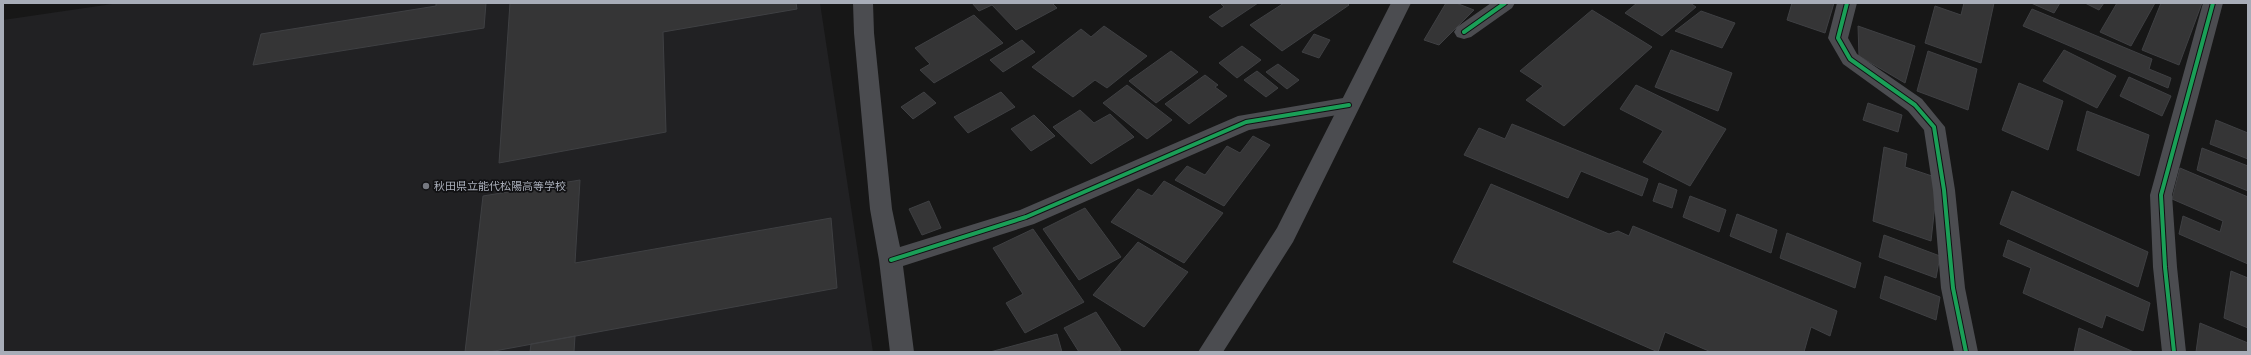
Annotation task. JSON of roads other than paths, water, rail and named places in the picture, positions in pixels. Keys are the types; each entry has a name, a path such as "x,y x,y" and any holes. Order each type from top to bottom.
{"street":[{"path":"862,3 881,209 891,260 902,352"},
{"path":"1210,352 1285,235 1401,3"},
{"path":"1464,32 1505,3"},
{"path":"1847,3 1838,38 1850,59 1915,105 1934,128 1944,190 1953,288 1966,352"},
{"path":"2174,352 2165,267 2161,195 2213,3"},
{"path":"891,260 1026,217 1246,122 1349,105"}],"place":[{"name":"秋田県立能代松陽高等学校","path":"426,186"}]}
